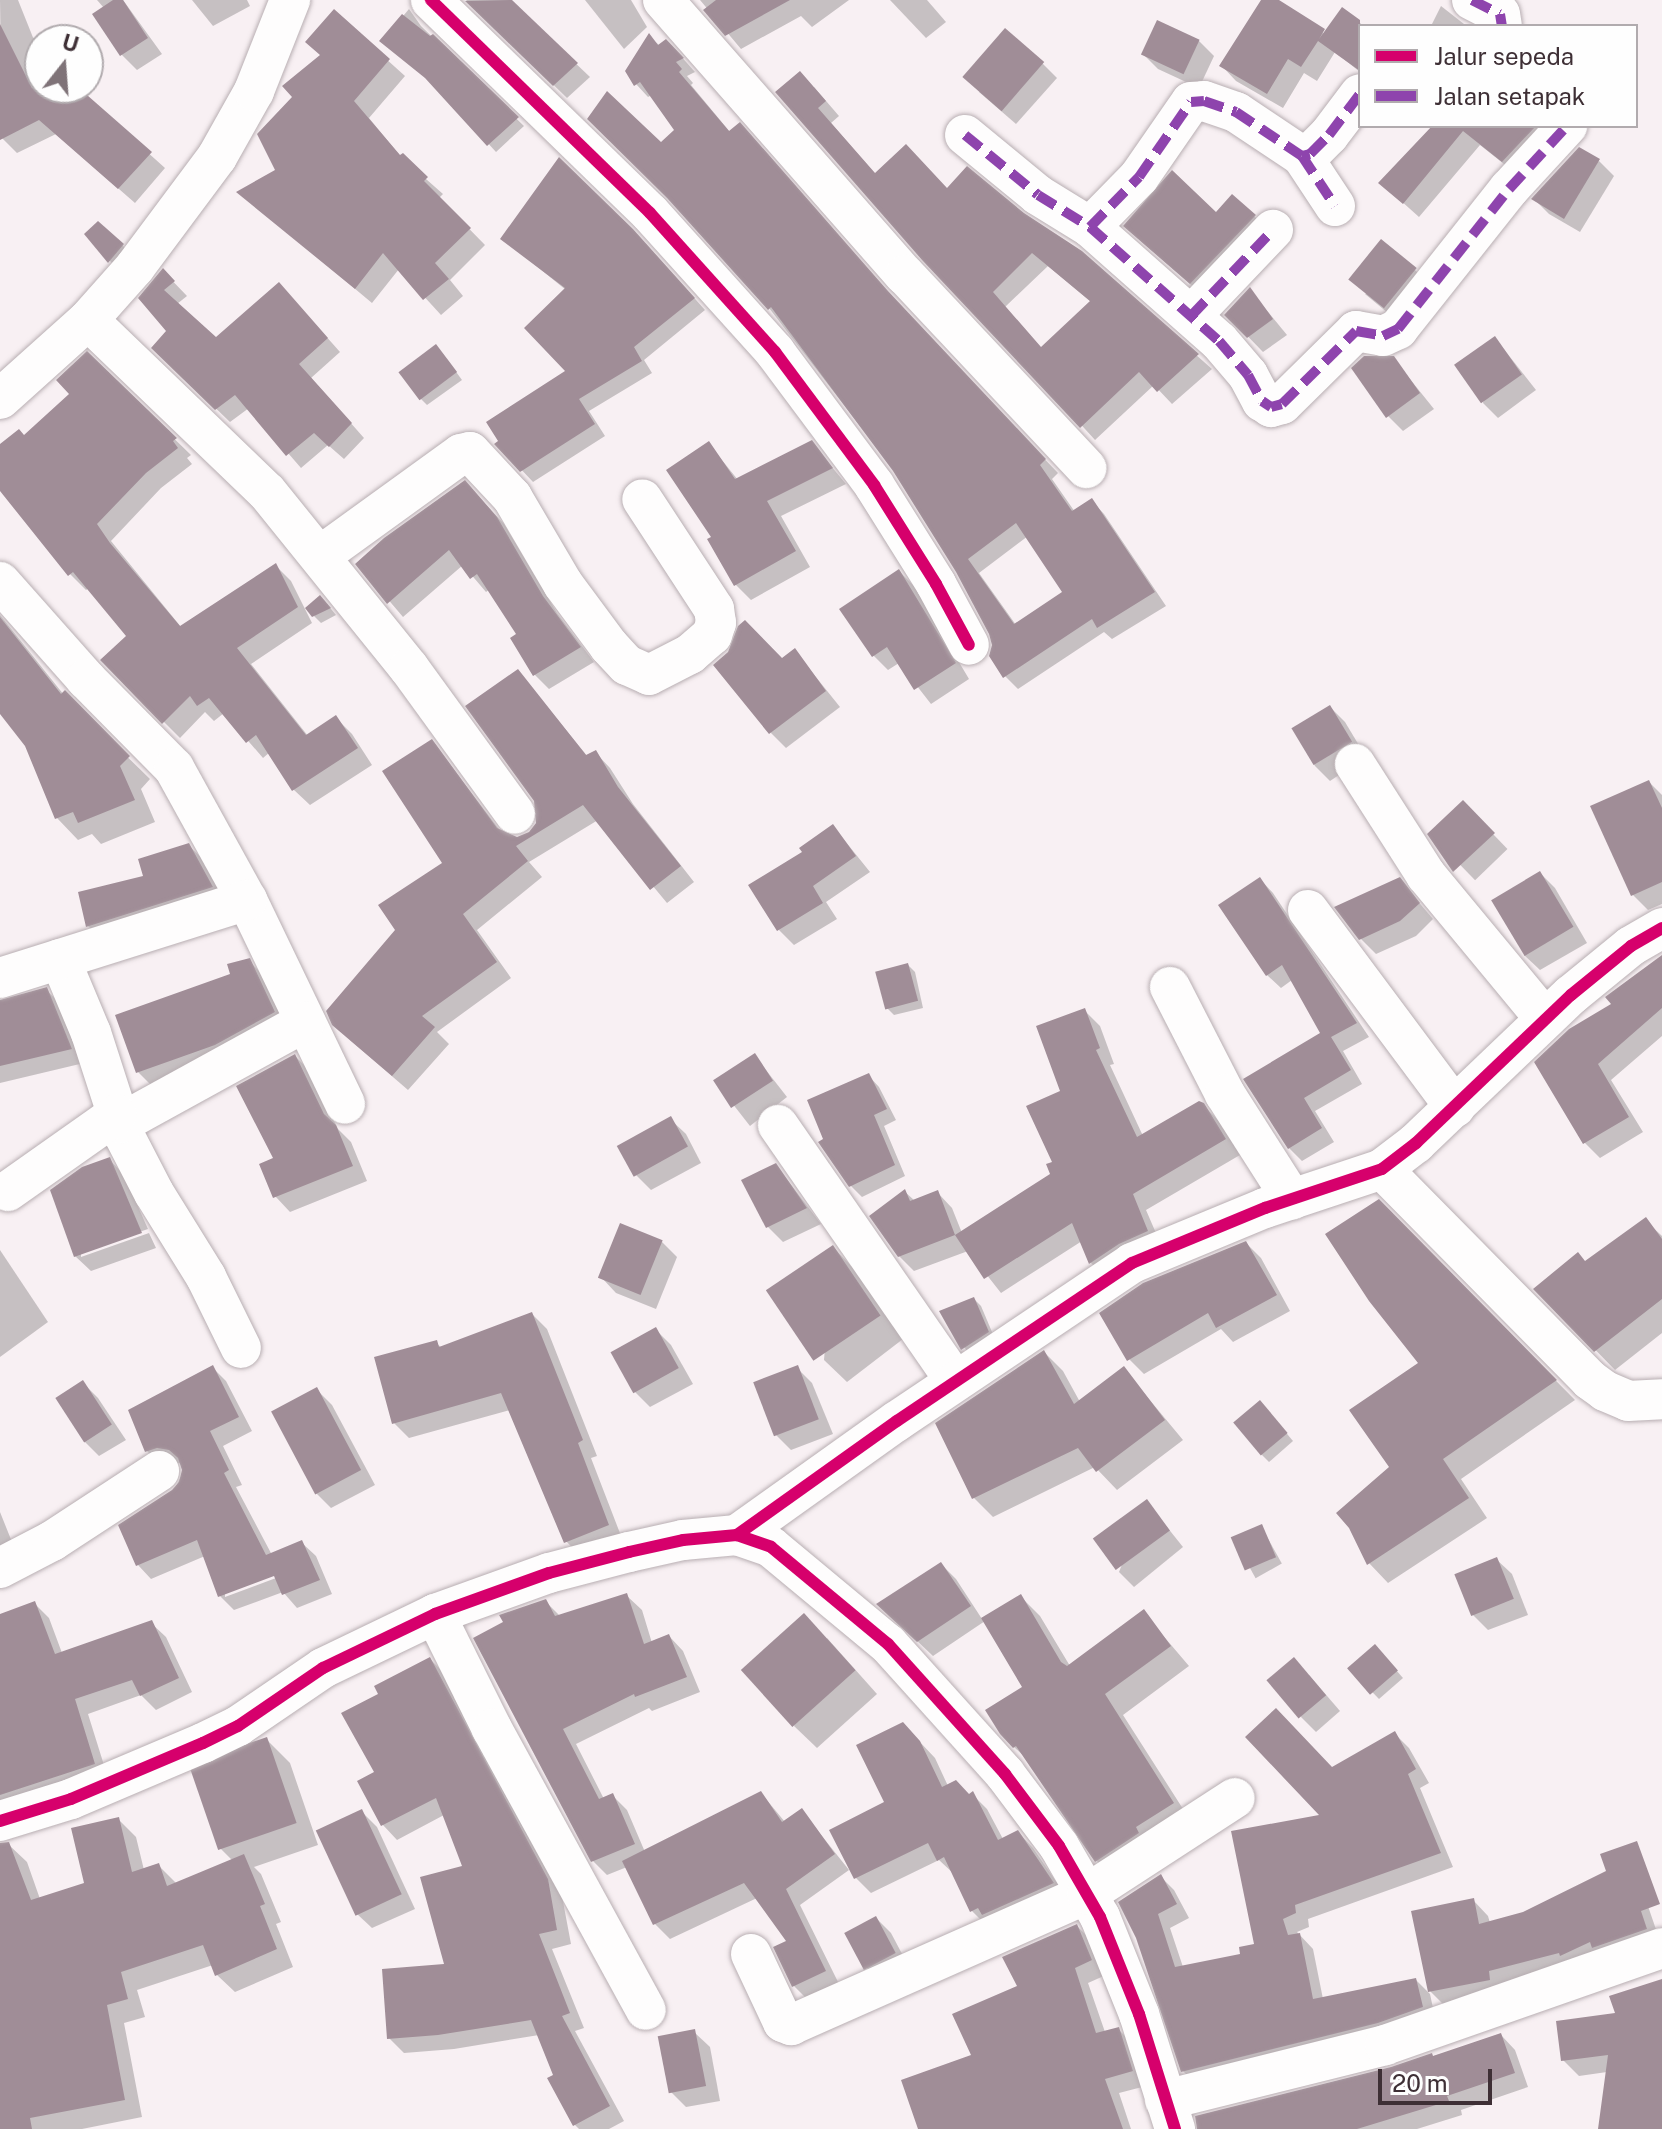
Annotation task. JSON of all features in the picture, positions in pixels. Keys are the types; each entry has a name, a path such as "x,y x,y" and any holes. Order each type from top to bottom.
{"street":[{"path":"0,399 88,320 135,267 217,157 254,91 290,0"},
{"path":"431,0 650,213 775,352 874,485 936,584 969,645"},
{"path":"663,0 905,275 1086,468"},
{"path":"1472,0 1500,14 1502,24"},
{"path":"1302,156 1310,154 1329,135 1358,97"},
{"path":"1090,227 1139,177 1191,102 1204,101 1236,112 1302,156 1335,206"},
{"path":"965,135 1038,195 1090,227 1191,316 1248,375 1262,401 1271,407 1282,404 1356,331 1383,336 1398,329 1509,189 1565,128"},
{"path":"1191,316 1273,230"},
{"path":"88,320 267,492 433,701 515,814"},
{"path":"320,556 461,454 470,452 512,497 563,584 609,646 627,665 649,675 690,654 712,635 716,623 714,609 642,499"},
{"path":"0,582 86,679 174,768 247,900 345,1104"},
{"path":"1355,764 1426,875 1545,1019"},
{"path":"0,978 247,900"},
{"path":"1308,910 1455,1107"},
{"path":"737,1535 955,1381 1132,1263 1292,1199 1382,1169 1455,1107 1545,1019 1631,946 1662,928"},
{"path":"60,959 91,1033 119,1118 154,1193 206,1277 241,1348"},
{"path":"1170,987 1225,1094 1292,1199"},
{"path":"8,1191 119,1118 305,1022"},
{"path":"778,1125 955,1381"},
{"path":"1382,1169 1590,1380 1628,1401 1662,1399"},
{"path":"0,1568 52,1541 159,1471"},
{"path":"0,1821 71,1799 203,1743 238,1726 323,1668 435,1614 549,1573 629,1552 683,1540 737,1535 771,1547 888,1644 1005,1774 1059,1846 1100,1917 1139,2014 1170,2115 1385,2045 1662,1948"},
{"path":"435,1614 492,1729 646,2010"},
{"path":"751,1954 783,2022 791,2025 1087,1894 1235,1798"}],"building":[{"path":"113,0 123,0 148,38 120,56 104,32 104,24 99,24 92,14"},
{"path":"512,0 578,63 553,86 465,1"},
{"path":"716,0 790,0 725,36 703,10"},
{"path":"1261,0 1279,0 1325,29 1319,39 1342,7 1360,20 1358,70 1318,41 1301,67 1288,59 1267,94 1219,66"},
{"path":"334,9 390,59 354,101 400,155 403,153 428,177 424,181 471,228 435,263 449,279 423,300 383,253 355,289 236,192 275,170 257,134 292,97 282,86 320,55 305,42"},
{"path":"402,14 430,36 433,34 519,117 487,146 425,78 379,41"},
{"path":"1157,20 1200,40 1184,74 1141,54"},
{"path":"0,24 24,72 24,104 97,104 152,152 118,189 39,120 0,140"},
{"path":"1005,28 1044,62 1002,111 962,77"},
{"path":"649,33 658,45 666,39 684,58 676,62 682,69 679,72 729,131 740,122 888,291 1046,459 1040,465 1072,511 1092,498 1155,592 1097,628 1092,619 1003,678 989,656 992,645 989,634 956,572 893,471 771,307 768,310 667,198 587,119 607,91 661,142 674,130 640,82 634,86 625,71","holes":["1016,523 1062,592 1014,624 968,559"]},
{"path":"800,71 826,101 818,108 875,173 906,144 947,188 967,166 1024,213 1082,251 1199,354 1157,392 1139,372 1080,428 922,260 775,92","holes":["1032,253 1090,301 1041,347 993,292"]},
{"path":"1430,128 1534,128 1502,162 1463,131 1403,204 1378,183"},
{"path":"1579,147 1600,159 1564,219 1531,199"},
{"path":"559,157 633,229 695,298 634,347 642,361 579,399 595,424 520,472 494,444 498,441 486,422 565,371 524,328 565,288 500,239"},
{"path":"1172,170 1216,212 1232,194 1256,215 1190,284 1123,226"},
{"path":"98,221 124,244 108,263 84,234"},
{"path":"1381,239 1417,268 1384,308 1348,279"},
{"path":"163,268 175,281 164,290 216,337 279,282 328,338 299,364 352,423 329,447 314,433 286,456 235,395 215,410 151,348 166,331 138,298"},
{"path":"1250,287 1273,319 1247,338 1224,315"},
{"path":"1495,336 1522,375 1481,403 1454,365"},
{"path":"436,344 457,372 420,400 398,372"},
{"path":"87,351 177,438 173,441 178,448 146,473 97,524 110,543 180,626 276,563 298,607 237,648 306,735 336,715 358,748 292,791 256,735 246,743 209,698 197,706 190,696 162,724 100,660 126,636 73,572 68,576 0,491 0,444 19,429 24,435 69,394 56,380"},
{"path":"1364,356 1394,356 1420,393 1386,418 1351,368"},
{"path":"812,440 833,468 767,501 796,551 734,586 707,539 711,537 666,470 709,441 735,479"},
{"path":"465,480 497,517 543,596 581,647 533,676 510,638 516,634 477,574 470,579 449,550 387,604 355,564 384,538"},
{"path":"899,569 956,663 914,690 887,647 872,657 839,609"},
{"path":"320,595 331,608 312,617 305,608"},
{"path":"0,617 61,694 65,690 130,756 120,766 135,800 78,823 73,812 55,819 25,746 0,714"},
{"path":"745,620 782,658 795,648 826,691 769,734 713,665 728,652 738,626"},
{"path":"518,669 586,755 596,750 618,787 681,866 650,890 583,805 516,846 528,861 463,914 497,962 422,1016 435,1027 392,1076 332,1025 326,1011 395,930 378,905 442,863 382,771 432,739 497,828 517,837 529,832 536,823 534,801 465,706"},
{"path":"1330,705 1352,742 1314,765 1291,728"},
{"path":"1649,780 1662,808 1662,882 1631,896 1590,806"},
{"path":"1463,800 1495,833 1453,872 1427,834"},
{"path":"833,824 856,856 813,886 823,903 777,931 748,885 802,852 799,848"},
{"path":"189,843 213,887 86,927 78,892 143,876 138,859"},
{"path":"1540,871 1573,927 1525,956 1491,900"},
{"path":"1260,877 1357,1023 1331,1037 1351,1070 1304,1098 1322,1128 1288,1149 1243,1079 1320,1033 1282,965 1266,976 1218,905"},
{"path":"1400,877 1420,903 1400,921 1359,940 1334,907"},
{"path":"1662,955 1662,1008 1598,1064 1629,1117 1583,1144 1534,1062 1569,1029 1611,1004 1605,997"},
{"path":"250,958 275,1012 215,1045 136,1073 115,1015 230,974 227,964"},
{"path":"908,963 918,1001 885,1009 875,972"},
{"path":"47,987 72,1049 0,1066 0,1000"},
{"path":"1085,1008 1100,1048 1096,1050 1137,1137 1199,1101 1204,1103 1226,1139 1133,1194 1148,1231 1119,1244 1089,1264 1072,1223 984,1279 955,1235 1050,1174 1046,1164 1052,1162 1026,1106 1060,1091 1036,1026"},
{"path":"755,1053 773,1081 731,1108 713,1080"},
{"path":"295,1054 324,1114 336,1125 353,1166 273,1198 259,1164 273,1158 236,1086"},
{"path":"869,1073 887,1109 874,1115 895,1165 849,1187 818,1142 823,1139 807,1100"},
{"path":"671,1116 688,1147 634,1177 617,1146"},
{"path":"110,1157 142,1233 74,1257 50,1190 82,1167"},
{"path":"776,1163 807,1208 766,1228 741,1180"},
{"path":"905,1189 910,1201 938,1190 955,1235 898,1257 869,1216"},
{"path":"1379,1199 1557,1380 1443,1459 1469,1498 1367,1565 1349,1528 1336,1513 1389,1467 1349,1410 1418,1363 1369,1301 1325,1234"},
{"path":"1646,1217 1662,1239 1662,1299 1594,1352 1533,1289 1578,1252 1585,1261"},
{"path":"620,1223 663,1240 641,1295 598,1278"},
{"path":"1246,1241 1277,1295 1216,1328 1208,1313 1127,1361 1099,1313 1143,1283"},
{"path":"833,1245 881,1315 813,1361 766,1290"},
{"path":"974,1297 989,1332 961,1350 939,1311"},
{"path":"532,1312 583,1440 578,1443 609,1525 564,1543 501,1393 392,1424 374,1357 437,1340 439,1347"},
{"path":"656,1327 679,1368 633,1393 611,1352"},
{"path":"1044,1350 1074,1404 1124,1366 1165,1420 1096,1472 1078,1448 972,1499 935,1423"},
{"path":"213,1365 239,1417 210,1431 229,1470 224,1473 266,1555 302,1540 320,1580 282,1595 274,1576 218,1597 197,1540 136,1566 118,1525 172,1490 179,1482 182,1470 178,1458 169,1450 157,1448 145,1452 128,1410"},
{"path":"798,1365 819,1419 774,1436 753,1382"},
{"path":"83,1380 112,1424 84,1442 55,1398"},
{"path":"317,1387 361,1470 315,1494 271,1411"},
{"path":"1260,1400 1288,1433 1261,1455 1233,1422"},
{"path":"1147,1499 1170,1531 1116,1570 1093,1538"},
{"path":"1262,1524 1276,1557 1245,1570 1231,1537"},
{"path":"1497,1557 1514,1599 1471,1616 1454,1574"},
{"path":"941,1562 971,1606 917,1642 876,1604"},
{"path":"627,1593 644,1644 669,1634 687,1677 635,1697 634,1694 563,1729 599,1799 613,1793 635,1844 591,1862 473,1638 503,1622 499,1615 546,1599 555,1616"},
{"path":"1021,1594 1061,1662 1067,1666 1144,1609 1171,1646 1105,1694 1174,1803 1136,1827 1139,1833 1095,1862 1016,1746 1013,1748 1000,1734 985,1710 1022,1687 981,1618"},
{"path":"35,1601 55,1654 152,1620 179,1678 140,1696 132,1680 75,1699 95,1764 0,1795 0,1614"},
{"path":"804,1613 856,1670 792,1727 741,1670"},
{"path":"1375,1644 1398,1670 1370,1695 1347,1668"},
{"path":"430,1657 548,1879 557,1930 539,1934 570,2013 562,2016 610,2106 573,2126 547,2078 553,2075 531,2020 438,2035 387,2039 382,1969 444,1964 420,1877 462,1866 436,1798 381,1826 357,1781 374,1772 341,1713 378,1694 374,1686"},
{"path":"1294,1657 1326,1695 1299,1718 1266,1680"},
{"path":"1276,1708 1332,1767 1395,1731 1416,1769 1408,1774 1441,1853 1295,1905 1296,1913 1283,1919 1288,1935 1300,1933 1313,1999 1416,1978 1423,2007 1378,2023 1181,2072 1136,1938 1118,1902 1161,1874 1177,1904 1158,1914 1175,1967 1240,1954 1239,1947 1254,1944 1231,1831 1319,1815 1245,1737"},
{"path":"903,1722 920,1741 942,1787 956,1780 969,1794 973,1791 998,1840 1018,1830 1054,1883 982,1915 978,1908 970,1912 944,1857 937,1861 928,1843 854,1879 829,1830 884,1802 856,1745"},
{"path":"267,1737 297,1823 218,1850 189,1764"},
{"path":"761,1791 782,1822 802,1808 835,1854 786,1889 826,1971 792,1987 773,1947 786,1941 744,1883 653,1925 622,1861"},
{"path":"362,1809 402,1894 356,1916 316,1831"},
{"path":"119,1817 132,1872 159,1863 167,1886 244,1854 265,1904 260,1906 277,1949 215,1976 203,1945 121,1972 128,1999 107,2005 125,2100 30,2118 32,2129 0,2129 0,1843 9,1842 31,1900 84,1883 71,1828"},
{"path":"1637,1841 1660,1904 1641,1911 1647,1929 1592,1948 1590,1942 1560,1956 1559,1953 1489,1971 1490,1980 1428,1992 1411,1911 1474,1898 1479,1924 1523,1912 1606,1871 1600,1854"},
{"path":"876,1916 896,1953 864,1970 844,1933"},
{"path":"1077,1924 1092,1960 1075,1968 1096,2033 1119,2027 1133,2071 1105,2079 1123,2129 918,2129 901,2080 971,2055 952,2014 1017,1986 1002,1957"},
{"path":"1662,1979 1662,2129 1598,2129 1608,2055 1561,2061 1556,2021 1615,2013 1609,1996"},
{"path":"695,2029 706,2086 669,2093 658,2036"},
{"path":"1501,2033 1515,2073 1447,2096 1449,2101 1357,2129 1197,2129 1195,2116 1391,2067 1432,2053 1433,2056"}],"marked path":[{"path":"1472,0 1500,14 1502,24"},
{"path":"965,135 1038,195 1090,227 1139,177 1191,102 1204,101 1236,112 1302,156 1310,154 1329,135 1358,97"},
{"path":"1090,227 1219,341 1248,375 1262,401 1271,407 1282,404 1356,331 1383,336 1398,329 1509,189 1565,128"},
{"path":"1302,156 1335,206"},
{"path":"1191,316 1273,230"}],"cycle path":[{"path":"431,0 650,213 775,352 874,485 936,584 969,645"},
{"path":"737,1535 897,1421 1132,1263 1265,1208 1382,1169 1416,1143 1571,995 1631,946 1662,928"},
{"path":"0,1821 71,1799 203,1743 238,1726 323,1668 435,1614 549,1573 629,1552 683,1540 737,1535 771,1547 888,1644 1005,1774 1059,1846 1100,1917 1139,2014 1175,2129"}]}
